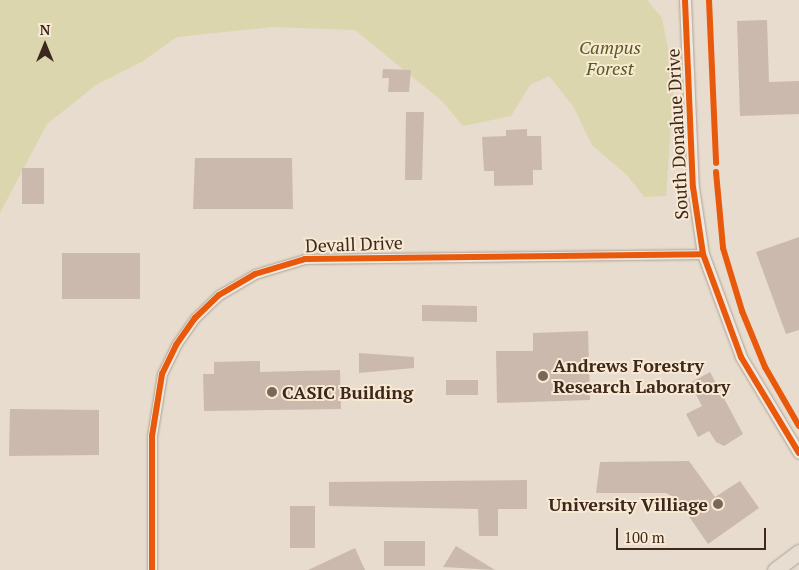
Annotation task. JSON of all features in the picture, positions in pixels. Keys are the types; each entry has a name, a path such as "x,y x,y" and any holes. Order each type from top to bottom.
{"main road":[{"path":"775,570 798,552"}],"street":[{"name":"South Donahue Drive","path":"685,0 693,187 703,254 742,357 799,453"},
{"name":"Devall Drive","path":"152,570 152,436 162,374 176,345 195,318 219,295 255,274 305,259 703,254"}],"green space":[{"name":"Campus Forest","path":"0,0 647,0 662,18 674,80 666,196 644,197 627,175 592,145 573,106 549,76 530,85 511,116 463,126 442,101 355,30 273,27 177,37 143,61 96,85 47,124 0,213"}],"building":[{"path":"767,20 769,82 799,81 799,114 740,116 737,21"},
{"path":"383,69 411,70 409,92 388,92 389,78 382,78"},
{"path":"406,112 424,112 422,180 405,180"},
{"path":"527,129 527,136 541,136 542,170 533,170 533,185 494,186 494,171 484,171 482,137 506,136 506,130"},
{"path":"195,158 292,158 293,209 193,209"},
{"path":"22,168 44,168 44,204 22,204"},
{"path":"799,237 799,330 786,334 756,252"},
{"path":"62,253 140,253 140,299 62,299"},
{"path":"422,305 477,306 477,322 422,321"},
{"name":"Andrews Forestry Research Laboratory","path":"588,331 590,400 497,403 496,351 533,351 533,333"},
{"path":"359,353 414,357 414,368 359,373"},
{"name":"CASIC Building","path":"260,361 260,372 340,370 341,409 204,411 203,374 214,374 214,362"},
{"path":"710,372 743,434 724,446 716,442 709,431 698,437 686,414 702,406 690,383"},
{"path":"446,380 478,380 478,395 446,395"},
{"path":"10,409 99,410 99,455 9,456"},
{"name":"University Villiage","path":"689,461 715,497 740,481 759,508 708,544 677,499 666,493 596,493 600,462"},
{"path":"527,480 527,509 498,509 498,536 479,536 478,509 329,506 329,482"},
{"path":"290,506 315,506 315,548 290,548"},
{"path":"384,541 425,541 425,566 384,566"},
{"path":"456,546 495,570 443,567"},
{"path":"355,548 365,570 308,570"}],"cycle path":[{"path":"685,0 693,187 703,254 741,357 799,453"},
{"path":"709,0 716,163"},
{"path":"716,172 723,248 742,311 765,367 799,426"},
{"path":"152,570 152,436 162,374 176,345 195,318 219,295 255,274 305,259 703,254"}],"place":[{"name":"Andrews Forestry Research Laboratory","path":"543,376"},
{"name":"CASIC Building","path":"272,392"},
{"name":"University Villiage","path":"718,504"}]}
